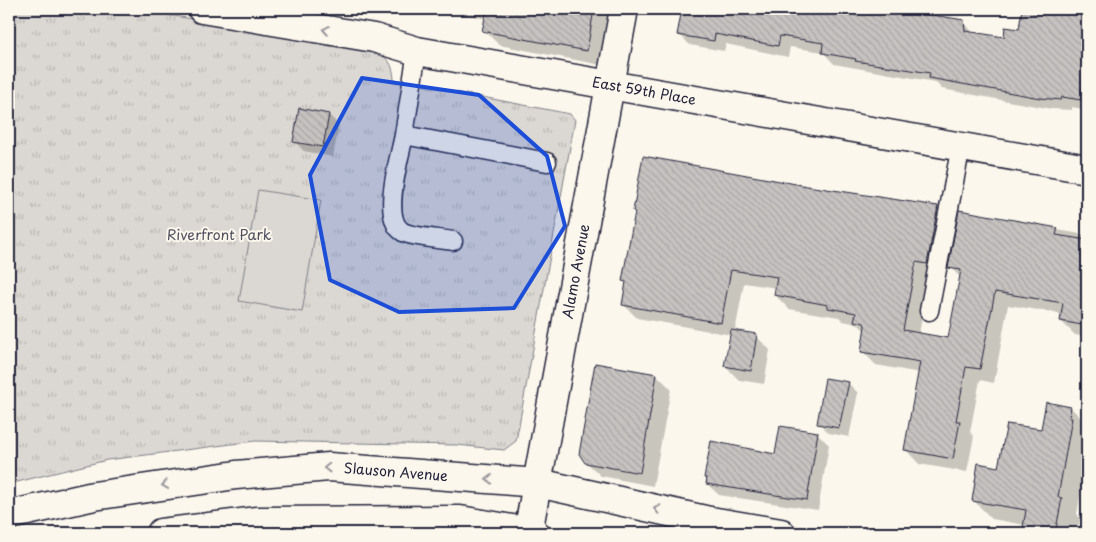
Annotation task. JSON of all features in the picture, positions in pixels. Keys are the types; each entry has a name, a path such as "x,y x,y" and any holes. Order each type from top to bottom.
{"street":[{"name":"East 59th Place","path":"202,9 374,38 417,51 1087,169"},
{"name":"Alamo Avenue","path":"531,533 538,483 624,9"},
{"name":"Slauson Avenue","path":"9,515 94,496 236,475 329,467 538,483 705,520 781,533"},
{"path":"161,533 258,521 451,520 531,533"}],"lane":[{"path":"417,51 391,207 394,223 404,232 453,241"},
{"path":"404,135 547,162"},
{"path":"929,311 961,146"}],"highlighted area":[{"path":"362,78 479,95 547,156 565,226 514,308 399,312 330,280 310,175"}],"green space":[{"name":"Riverfront Park","path":"9,9 135,9 364,49 377,53 387,60 391,65 394,80 570,114 575,120 516,441 504,450 457,445 255,441 107,460 9,484"},
{"path":"258,190 321,200 302,312 239,301"}],"building":[{"path":"487,9 594,9 587,51 482,31"},
{"path":"682,9 914,9 914,12 964,20 965,31 1004,37 1005,27 1019,29 1022,9 1086,9 1080,46 1087,47 1081,100 1062,97 1061,100 1040,98 929,78 930,73 855,61 856,59 822,53 823,43 780,36 778,46 715,34 714,41 677,35"},
{"path":"299,108 329,114 323,147 293,142"},
{"path":"643,156 807,186 938,206 927,264 916,262 903,330 948,338 961,270 948,268 959,210 1058,228 1056,235 1087,240 1087,326 1060,321 1063,303 995,292 980,369 966,367 956,421 960,421 953,459 904,450 920,362 861,352 865,326 864,323 854,321 856,313 828,308 828,305 774,295 777,277 731,270 721,323 622,305 626,282 622,281"},
{"path":"731,330 757,334 751,371 724,366"},
{"path":"595,363 657,374 640,473 585,463 579,454"},
{"path":"825,378 849,382 839,428 817,424"},
{"path":"1046,402 1071,407 1069,418 1072,418 1058,497 1062,498 1055,533 1022,533 1026,510 972,501 978,463 998,467 1007,424 1041,429"},
{"path":"780,426 818,432 807,500 706,484 707,478 704,478 711,441 775,454"}]}
